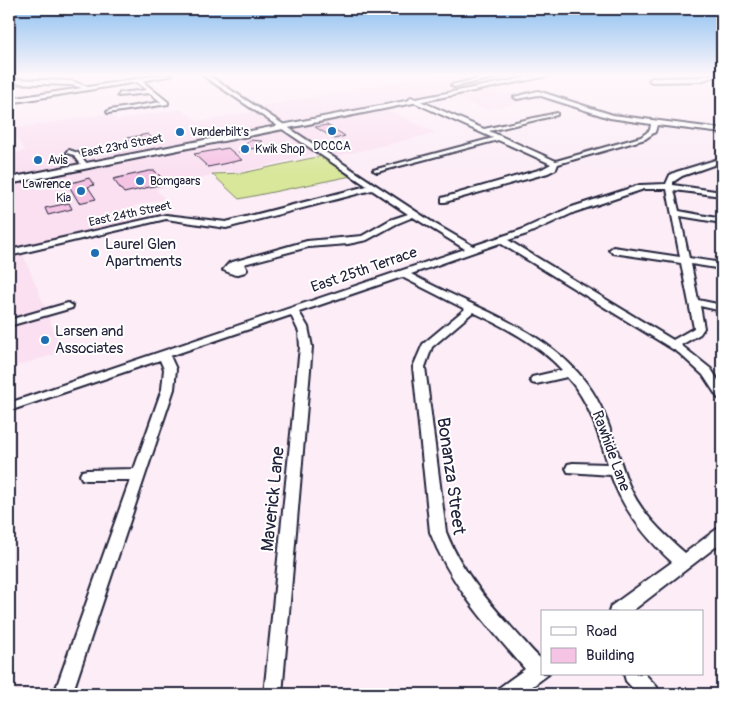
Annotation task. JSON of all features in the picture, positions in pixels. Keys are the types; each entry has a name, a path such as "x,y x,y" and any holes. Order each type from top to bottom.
{"main road":[{"name":"East 23rd Street","path":"9,181 374,108"}],"street":[{"path":"110,112 136,108"},
{"path":"255,108 414,214 471,249"},
{"path":"431,108 555,163"},
{"path":"580,108 604,116 722,131"},
{"path":"483,131 555,114"},
{"path":"445,200 545,171 553,167 555,163 643,138 653,131 654,123"},
{"path":"377,170 499,138"},
{"path":"69,152 76,154 85,166"},
{"path":"673,344 696,332 699,328 669,186 670,180 676,176 722,160"},
{"name":"East 25th Terrace","path":"9,407 532,228 572,210 637,188 669,186 722,194"},
{"name":"East 24th Street","path":"9,253 166,217 182,217 206,225 226,225 373,187"},
{"path":"675,213 722,221"},
{"path":"240,263 297,246 309,251 314,248 313,243 364,238 393,222 414,214"},
{"path":"500,239 673,344 700,365 716,384 722,395"},
{"path":"613,250 685,259 722,266"},
{"name":"Rawhide Lane","path":"404,272 431,289 504,321 528,335 571,372 599,413 617,470 629,500 642,521 662,544 684,562"},
{"path":"694,302 722,308"},
{"path":"9,323 68,306"},
{"name":"Bonanza Street","path":"473,307 427,346 419,368 438,532 454,570 540,669"},
{"name":"Maverick Lane","path":"273,694 306,347 305,332 302,324 292,310"},
{"path":"63,694 168,389 170,369 163,354"},
{"path":"536,380 571,372"},
{"path":"574,468 617,470"},
{"path":"87,475 139,474"},
{"path":"620,610 720,538"},
{"path":"507,694 540,669"},
{"path":"635,676 650,694"}],"shaded area":[{"path":"258,108 358,108 289,122 281,121"},
{"path":"383,108 436,133 334,157 291,128"},
{"path":"481,108 496,108 486,110"},
{"path":"181,109 198,122 256,111 273,124 91,162 85,162 77,150 68,149 60,154 73,156 78,164 9,178 9,154 25,151 12,129 110,113 117,120"},
{"path":"279,129 285,130 318,153 244,171 211,172 214,175 156,189 164,199 133,206 144,221 9,252 9,184"},
{"path":"22,252 46,310 9,320 9,255"},
{"path":"47,314 62,352 9,368 9,325"}],"green space":[{"path":"321,156 326,157 351,176 239,199 212,174 243,173"}],"building":[{"name":"DCCCA","path":"327,125 345,136 335,139 315,127"},
{"path":"148,134 156,142 135,146 127,138"},
{"path":"250,140 262,141 255,148 238,152"},
{"path":"228,148 242,160 208,167 194,154"},
{"name":"Bomgaars","path":"155,171 167,183 124,193 113,179"},
{"name":"Lawrence Kia","path":"89,178 94,185 88,187 96,199 79,203 68,184"},
{"path":"69,203 72,209 48,215 45,208"}],"place":[{"name":"DCCCA","path":"332,131"},
{"name":"Vanderbilt's","path":"180,132"},
{"name":"Kwik Shop","path":"245,149"},
{"name":"Avis","path":"38,160"},
{"name":"Bomgaars","path":"140,181"},
{"name":"Lawrence Kia","path":"81,191"},
{"name":"Laurel Glen Apartments","path":"95,253"},
{"name":"Larsen and Associates","path":"45,340"}]}
